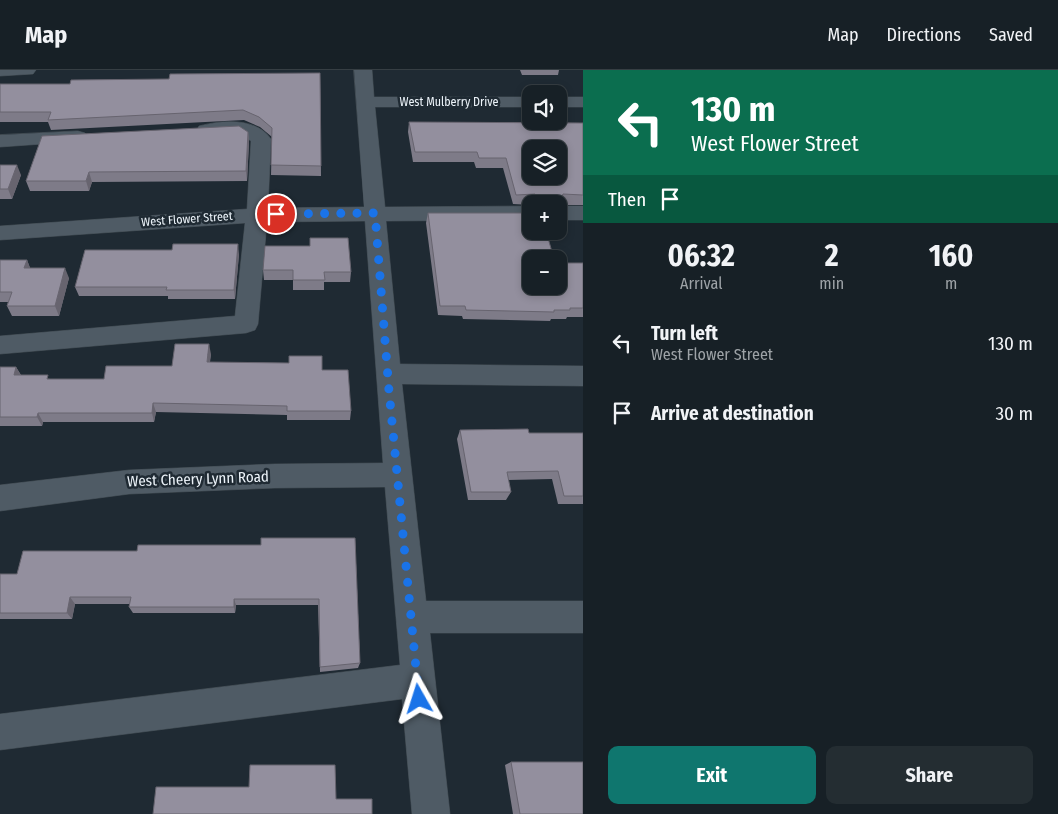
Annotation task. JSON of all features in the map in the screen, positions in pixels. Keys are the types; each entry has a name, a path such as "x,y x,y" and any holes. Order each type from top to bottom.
{"street":[{"path":"0,72 27,70"},
{"path":"363,70 397,475 431,814"},
{"name":"West Mulberry Drive","path":"366,102 522,102"},
{"path":"567,102 583,102"},
{"path":"0,345 246,324 257,215 261,139 244,128 186,131"},
{"path":"0,140 98,136"},
{"name":"West Flower Street","path":"0,233 257,215 522,213"},
{"path":"567,213 583,213"},
{"path":"388,374 583,376"},
{"name":"West Cheery Lynn Road","path":"0,498 129,482 275,476 397,475"},
{"path":"411,617 583,617"},
{"path":"0,732 418,680"}],"building":[{"path":"320,73 321,166 271,165 272,128 259,117 243,110 48,120 51,112 0,112 0,84 70,84 71,80 169,79 170,74"},
{"path":"409,122 522,123 522,130 567,130 567,123 583,123 583,195 516,195 506,158 479,158 477,152 415,152"},
{"path":"239,126 248,132 246,171 89,172 86,181 26,181 42,136"},
{"path":"0,165 17,165 8,189 0,189"},
{"path":"428,213 522,213 522,240 549,240 551,250 522,250 522,295 567,295 567,263 583,263 583,308 554,310 554,312 466,310 465,306 440,306"},
{"path":"310,238 348,238 351,272 324,272 325,280 293,280 293,270 263,270 265,246 310,246"},
{"path":"173,244 238,244 234,290 166,290 167,287 75,287 85,250 172,250"},
{"path":"0,260 27,260 24,268 65,268 55,306 7,306 12,292 0,292"},
{"path":"175,344 209,344 207,362 289,363 289,356 322,356 322,370 348,370 351,411 287,411 287,406 153,403 152,413 38,413 37,417 0,417 0,367 16,367 14,375 48,375 47,379 104,379 106,366 172,366"},
{"path":"528,429 529,433 583,433 583,496 564,496 558,471 507,472 511,492 471,492 460,430"},
{"path":"261,538 355,538 360,663 320,667 319,599 234,599 234,607 129,607 131,597 70,597 67,613 0,613 0,574 17,574 23,551 137,551 138,545 261,545"},
{"path":"511,762 583,762 583,814 520,814"},
{"path":"250,765 335,765 336,799 372,799 372,814 153,814 156,787 249,787"}],"route":[{"path":"276,214 375,213 389,391 419,699"}]}
